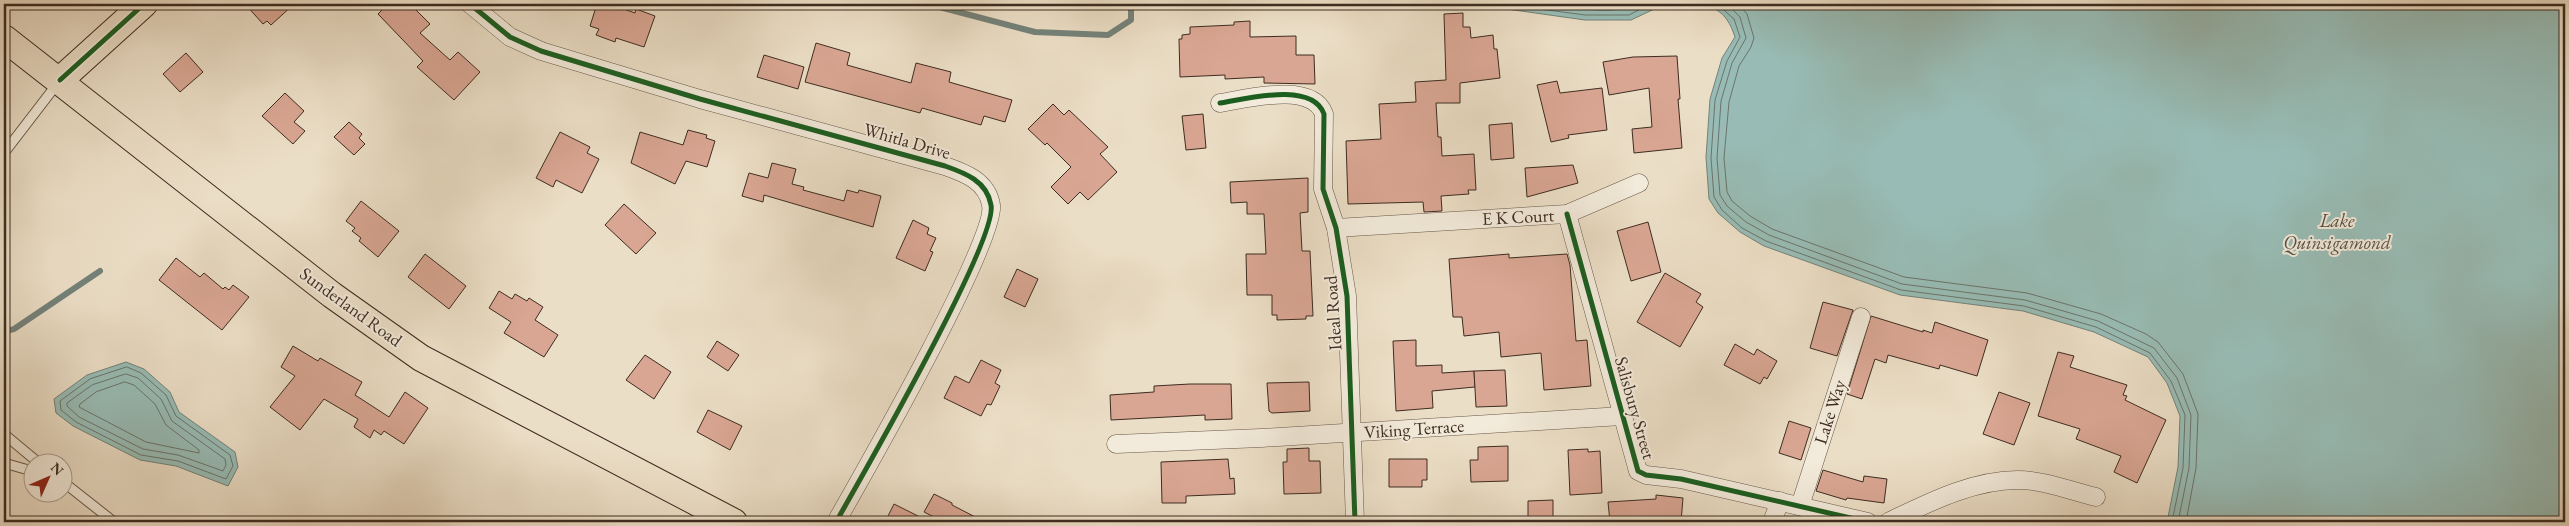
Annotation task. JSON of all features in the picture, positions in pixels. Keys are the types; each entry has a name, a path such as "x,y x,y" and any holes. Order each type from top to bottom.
{"main road":[{"path":"60,80 144,4"},
{"name":"Sunderland Road","path":"4,38 332,295 421,358 734,522"}],"street":[{"name":"Whitla Drive","path":"470,4 510,37 541,51 700,99 945,166 969,175 988,194 992,208 990,218 985,236 972,266 924,361 836,522"},
{"name":"Ideal Road","path":"1220,103 1272,94 1296,96 1314,100 1321,105 1324,114 1323,189 1336,228 1347,296 1355,522"},
{"name":"E K Court","path":"1336,228 1566,214 1639,183"},
{"name":"Salisbury Street","path":"1566,214 1638,471 1646,475 1681,479 1868,522"},
{"name":"Lake Way","path":"1800,506 1861,317"},
{"name":"Viking Terrace","path":"1116,444 1352,433 1622,416"},
{"path":"1888,522 1935,500 1980,485 2018,480 2046,484 2096,497"},
{"path":"1772,522 1780,502"}],"lane":[{"path":"4,153 60,80"},
{"path":"4,434 28,454"},
{"path":"4,463 22,468"},
{"path":"72,489 114,522"}],"water":[{"path":"1471,4 1665,4 1631,20 1585,20"},
{"name":"Lake Quinsigamond","path":"1694,4 2565,4 2565,522 2167,522 2178,467 2180,416 2167,383 2148,357 2094,332 2023,311 1900,295 1764,246 1740,232 1718,213 1709,199 1706,157 1710,99 1722,58 1735,37 1722,14 1703,5"},
{"path":"126,362 144,369 170,392 179,412 235,452 238,467 228,486 176,466 140,460 73,426 56,413 54,399 87,375"}],"building":[{"path":"245,4 294,4 271,25 267,21 263,24"},
{"path":"388,4 410,4 430,24 420,33 450,60 458,52 480,72 454,100 417,67 423,61 378,14"},
{"path":"597,4 610,4 635,13 636,9 655,16 644,47 616,38 615,42 596,35 599,29 590,26"},
{"path":"1463,13 1463,27 1470,27 1471,38 1493,35 1494,49 1497,49 1500,78 1460,83 1460,103 1436,103 1438,137 1441,137 1442,156 1474,154 1476,190 1468,190 1469,194 1441,196 1442,211 1424,212 1423,202 1348,204 1346,141 1381,139 1379,104 1416,102 1415,82 1446,80 1444,14"},
{"path":"1250,21 1250,37 1296,36 1296,55 1314,55 1315,84 1264,83 1264,77 1225,79 1225,75 1180,77 1179,39 1182,39 1182,35 1190,34 1190,27 1234,25 1234,22"},
{"path":"816,43 850,53 847,65 911,83 916,63 951,72 949,82 1012,100 1005,122 984,116 981,125 922,108 920,113 805,82"},
{"path":"186,53 203,72 180,92 163,74"},
{"path":"764,55 804,67 798,89 757,77"},
{"path":"1677,56 1682,148 1634,153 1632,129 1652,127 1649,88 1609,95 1603,62 1633,57"},
{"path":"1557,81 1560,93 1602,88 1607,130 1568,135 1569,138 1551,142 1537,85"},
{"path":"285,93 304,111 294,122 305,131 293,144 262,116"},
{"path":"1053,104 1064,115 1069,110 1108,147 1100,154 1117,172 1088,200 1080,192 1068,204 1051,187 1071,167 1047,143 1045,145 1028,129"},
{"path":"1203,114 1206,148 1186,150 1182,116"},
{"path":"349,122 362,134 359,138 365,144 354,155 334,137"},
{"path":"1512,123 1514,158 1491,160 1489,125"},
{"path":"688,130 707,135 706,138 715,141 707,167 686,161 675,184 631,163 640,132 683,145"},
{"path":"560,132 590,147 587,153 599,159 582,193 556,180 553,187 536,178"},
{"path":"772,163 796,169 792,184 804,187 803,190 844,201 847,190 858,193 859,190 881,196 873,227 764,195 763,202 742,196 749,173 768,178"},
{"path":"1573,165 1578,183 1527,197 1525,168"},
{"path":"1308,178 1308,212 1300,213 1302,251 1310,251 1313,316 1306,316 1306,319 1277,320 1277,315 1272,315 1272,295 1247,295 1246,254 1266,254 1264,214 1247,214 1247,202 1231,203 1230,182"},
{"path":"361,201 399,231 378,257 359,241 361,238 352,231 355,228 346,221"},
{"path":"624,204 656,233 636,254 605,225"},
{"path":"913,220 929,228 927,234 936,238 930,251 933,252 925,271 896,258"},
{"path":"1648,222 1661,272 1631,281 1617,231"},
{"path":"425,254 466,286 449,309 408,277"},
{"path":"1509,254 1509,258 1567,254 1570,265 1576,341 1587,340 1591,386 1544,390 1541,353 1501,357 1499,332 1464,336 1462,317 1453,317 1449,259"},
{"path":"176,258 200,277 204,273 223,289 225,287 229,290 233,285 249,297 222,330 159,280"},
{"path":"1017,269 1038,279 1025,307 1004,297"},
{"path":"1665,273 1701,294 1696,302 1703,307 1680,347 1637,322"},
{"path":"499,291 512,299 515,294 527,301 529,298 543,307 535,320 558,335 544,357 504,333 511,322 489,308"},
{"path":"1823,302 1853,310 1837,356 1810,348"},
{"path":"1871,316 1932,333 1935,322 1988,340 1977,376 1940,365 1939,369 1888,355 1886,363 1875,359 1862,399 1847,394"},
{"path":"1416,340 1416,366 1442,365 1442,373 1474,371 1475,387 1432,391 1433,408 1396,411 1393,341"},
{"path":"717,341 739,355 728,371 707,357"},
{"path":"1735,344 1754,355 1757,349 1777,361 1767,379 1764,377 1760,384 1724,365"},
{"path":"293,346 318,361 320,358 362,382 355,395 389,417 405,392 428,408 404,444 384,431 381,435 374,430 370,438 354,427 358,419 324,399 300,430 270,407 295,376 281,367"},
{"path":"2058,352 2074,356 2070,367 2127,385 2123,395 2127,396 2125,400 2166,420 2137,483 2114,472 2121,456 2076,439 2080,429 2038,416"},
{"path":"645,355 671,372 654,399 626,380"},
{"path":"981,360 1001,370 995,383 1000,386 991,405 987,404 981,416 944,398 955,376 969,383"},
{"path":"1505,370 1507,406 1476,407 1474,371"},
{"path":"1309,382 1310,411 1272,413 1269,411 1267,383"},
{"path":"1231,384 1232,419 1205,420 1205,415 1111,420 1110,395 1154,392 1154,386"},
{"path":"1999,392 2030,403 2014,445 1983,434"},
{"path":"708,410 742,426 730,450 697,432"},
{"path":"1789,421 1811,428 1801,460 1779,453"},
{"path":"1508,446 1508,481 1471,482 1470,460 1478,460 1478,447"},
{"path":"1309,448 1309,461 1320,461 1321,493 1284,494 1283,462 1287,462 1287,449"},
{"path":"1588,449 1588,452 1600,451 1602,493 1570,495 1568,450"},
{"path":"1228,459 1230,479 1234,478 1235,494 1186,496 1186,503 1162,503 1161,462"},
{"path":"1389,459 1427,459 1427,480 1422,480 1422,487 1389,487"},
{"path":"1823,470 1863,482 1864,476 1887,479 1884,503 1847,498 1846,500 1816,491"},
{"path":"934,494 985,522 944,522 924,512"},
{"path":"1656,495 1683,498 1681,522 1610,522 1608,502 1656,499"},
{"path":"1553,500 1553,522 1528,522 1528,501"},
{"path":"894,504 930,522 885,522"}],"waterway":[{"path":"928,4 1035,32 1108,35 1131,20 1131,4"},
{"path":"4,332 14,329 100,271"}],"cycle path":[{"path":"60,80 144,4"},
{"path":"470,4 510,37 541,51 700,99 945,166 974,179 985,190 991,205 987,227 973,263 926,360 836,522"},
{"path":"1220,103 1261,96 1293,95 1306,98 1317,104 1324,114 1323,189 1336,228 1347,296 1355,522"},
{"path":"1567,214 1638,471 1646,475 1681,479 1868,522"}]}
